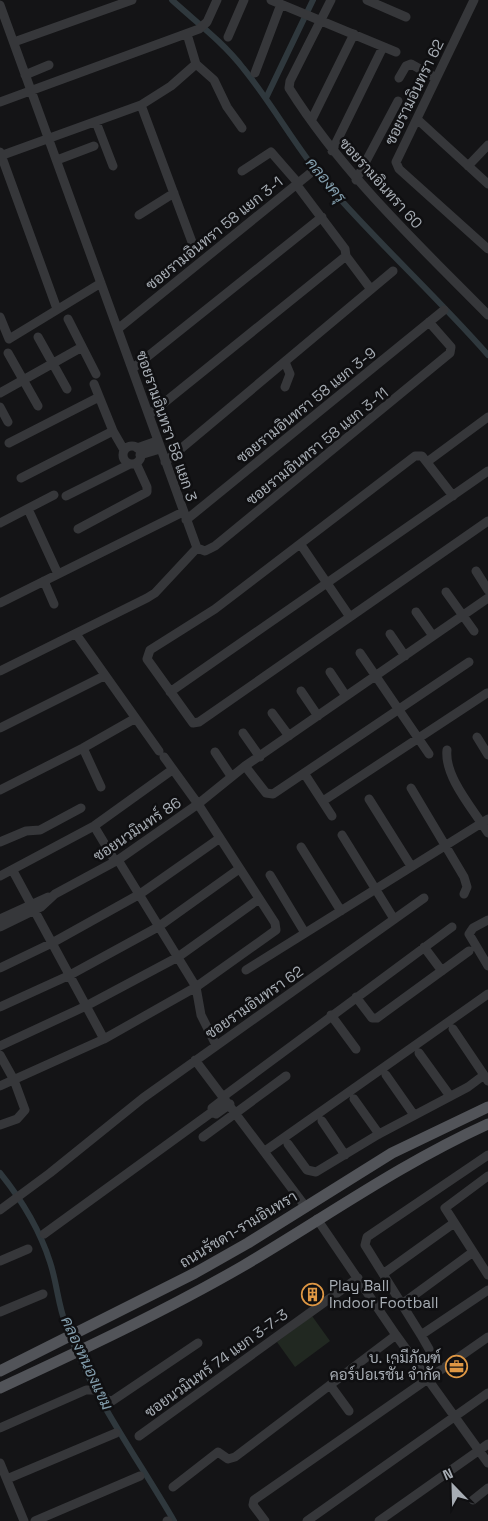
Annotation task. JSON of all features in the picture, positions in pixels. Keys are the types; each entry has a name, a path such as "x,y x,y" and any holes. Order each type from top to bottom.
{"main road":[{"name":"ถนนรัชดา-รามอินทรา","path":"0,1371 222,1258 392,1152 488,1107"},
{"path":"0,1388 78,1351 215,1281 413,1161 488,1124"}],"street":[{"path":"14,42 132,0"},
{"path":"0,102 199,29 207,22 217,0"},
{"path":"228,37 244,0"},
{"path":"271,0 396,52"},
{"name":"ซอยรามอินทรา 60","path":"331,0 289,86 332,152 356,180 488,315"},
{"path":"367,0 406,17"},
{"name":"ซอยรามอินทรา 62","path":"474,0 396,162 396,166 488,249"},
{"path":"255,73 281,4"},
{"name":"ซอยรามอินทรา 58 แยก 3","path":"0,5 119,328 184,516 197,548"},
{"path":"187,34 196,64 214,80 227,107 242,128"},
{"path":"312,119 354,34"},
{"path":"332,152 382,47"},
{"path":"57,309 0,155 49,140 141,105 170,86 196,64"},
{"path":"399,78 406,66 411,64 436,78"},
{"path":"25,74 49,65"},
{"path":"356,180 398,101"},
{"path":"141,105 192,242"},
{"path":"417,119 488,184"},
{"path":"96,122 113,166"},
{"path":"468,166 488,145"},
{"path":"57,160 94,146"},
{"path":"242,171 271,152 297,183 312,172"},
{"name":"ซอยรามอินทรา 58 แยก 3-1","path":"119,328 297,183 345,249 346,256 370,288"},
{"path":"139,215 174,193"},
{"path":"132,369 322,217"},
{"path":"149,415 346,256"},
{"path":"165,462 370,288 393,271"},
{"path":"0,317 9,339 101,283"},
{"name":"ซอยรามอินทรา 58 แยก 3-9","path":"0,603 184,516 444,310"},
{"path":"68,319 96,374"},
{"name":"ซอยรามอินทรา 58 แยก 3-11","path":"197,548 202,551 211,549 450,353 451,347 430,322"},
{"path":"38,336 67,389"},
{"path":"0,393 82,347"},
{"path":"8,353 38,406"},
{"path":"285,362 290,374 285,387"},
{"path":"94,384 113,431 124,450 124,459 136,457"},
{"path":"9,443 99,397"},
{"path":"0,408 8,422"},
{"path":"427,462 488,417"},
{"path":"21,478 113,431"},
{"path":"66,496 159,445"},
{"path":"78,529 147,492 136,457 129,447 124,450"},
{"path":"453,496 422,456 415,456 301,545 214,609 147,652 147,659 193,723 199,722 488,521"},
{"path":"170,692 488,471"},
{"path":"0,523 54,495"},
{"path":"28,509 58,574"},
{"path":"301,545 328,582 350,617"},
{"path":"0,671 115,616 155,593 197,548"},
{"path":"476,571 488,590"},
{"path":"44,581 54,604"},
{"path":"446,592 474,631"},
{"name":"ซอยนวมินทร์ 86","path":"0,927 116,861 198,804 245,766 488,598"},
{"path":"416,612 433,636"},
{"path":"0,1086 104,1039 196,987 276,930 276,925 198,804 134,719 76,634"},
{"path":"390,634 405,656"},
{"path":"360,653 429,754"},
{"path":"245,766 266,794 275,792 469,662"},
{"path":"330,672 346,696"},
{"path":"0,728 104,676"},
{"path":"301,691 318,716"},
{"path":"323,801 488,692"},
{"path":"272,712 289,736"},
{"path":"0,790 83,748 134,719"},
{"path":"243,733 260,756"},
{"path":"477,737 488,755"},
{"path":"83,748 101,787"},
{"path":"447,750 446,759 449,772 485,821 488,833"},
{"path":"215,752 231,776"},
{"path":"0,876 13,871 94,826 172,770"},
{"path":"304,773 332,816"},
{"path":"411,788 464,877 467,887 464,894"},
{"path":"369,799 411,866"},
{"path":"0,842 26,831 40,830 81,808"},
{"path":"246,970 485,821"},
{"path":"94,826 140,894 196,987 201,1015 216,1045"},
{"path":"342,835 394,919"},
{"path":"0,968 52,943 140,894 220,838"},
{"path":"301,847 340,911"},
{"path":"0,1007 70,975 158,926 239,869"},
{"path":"13,871 104,1039"},
{"path":"270,875 305,933"},
{"name":"ซอยรามอินทรา 62","path":"0,1210 143,1098 424,898"},
{"path":"0,1046 86,1006 178,957 259,899"},
{"name":"ซอยนวมินทร์ 86","path":"0,919 32,908"},
{"path":"488,920 472,928 469,934 488,965"},
{"path":"44,1234 212,1112 216,1114 225,1098 356,996 452,927"},
{"path":"424,947 442,970"},
{"path":"356,996 372,1018 377,1018 469,951"},
{"path":"265,1151 488,994"},
{"path":"331,1015 356,1049"},
{"path":"288,1144 309,1172 316,1172 379,1134 486,1078 453,1029"},
{"path":"419,1053 450,1096"},
{"path":"0,1055 14,1080 25,1106 22,1115 0,1126"},
{"path":"195,1060 305,1206"},
{"path":"203,1137 286,1076"},
{"path":"386,1076 414,1115"},
{"path":"354,1099 379,1134"},
{"path":"322,1121 345,1155"},
{"path":"429,1349 365,1241 368,1237 488,1155"},
{"path":"445,1208 488,1176"},
{"path":"435,1192 488,1275"},
{"path":"317,1219 396,1335 488,1463"},
{"path":"383,1274 454,1223"},
{"path":"0,1261 28,1249"},
{"path":"402,1304 473,1252"},
{"name":"ซอยนวมินทร์ 74 แยก 3-7-3","path":"139,1436 358,1278"},
{"path":"421,1335 488,1290"},
{"path":"0,1312 43,1294"},
{"path":"173,1487 218,1452 228,1460 235,1458 396,1335"},
{"path":"265,1521 253,1505 254,1500 488,1337"},
{"path":"0,1428 86,1390 99,1390 107,1400 112,1400 198,1343"},
{"path":"330,1385 349,1411"},
{"path":"307,1521 488,1393"},
{"path":"7,1479 116,1433"},
{"path":"379,1521 488,1444"},
{"path":"0,1463 24,1521"},
{"path":"35,1521 140,1476"},
{"path":"473,1500 488,1488"}],"shaded area":[{"path":"312,1316 330,1341 295,1367 277,1342"}],"waterway":[{"name":"คลองครุ","path":"172,0 218,41 235,59 255,83 308,160 332,190 488,355"},
{"path":"266,98 313,0"},
{"name":"คลองหนองแขม","path":"0,1173 22,1204 46,1250 63,1317 88,1376 101,1401 174,1521"}],"place":[{"name":"Play Ball Indoor Football","path":"313,1294"},
{"name":"บ. เคมีภัณฑ์ คอร์ปอเรชั่น จำกัด","path":"457,1366"}]}
